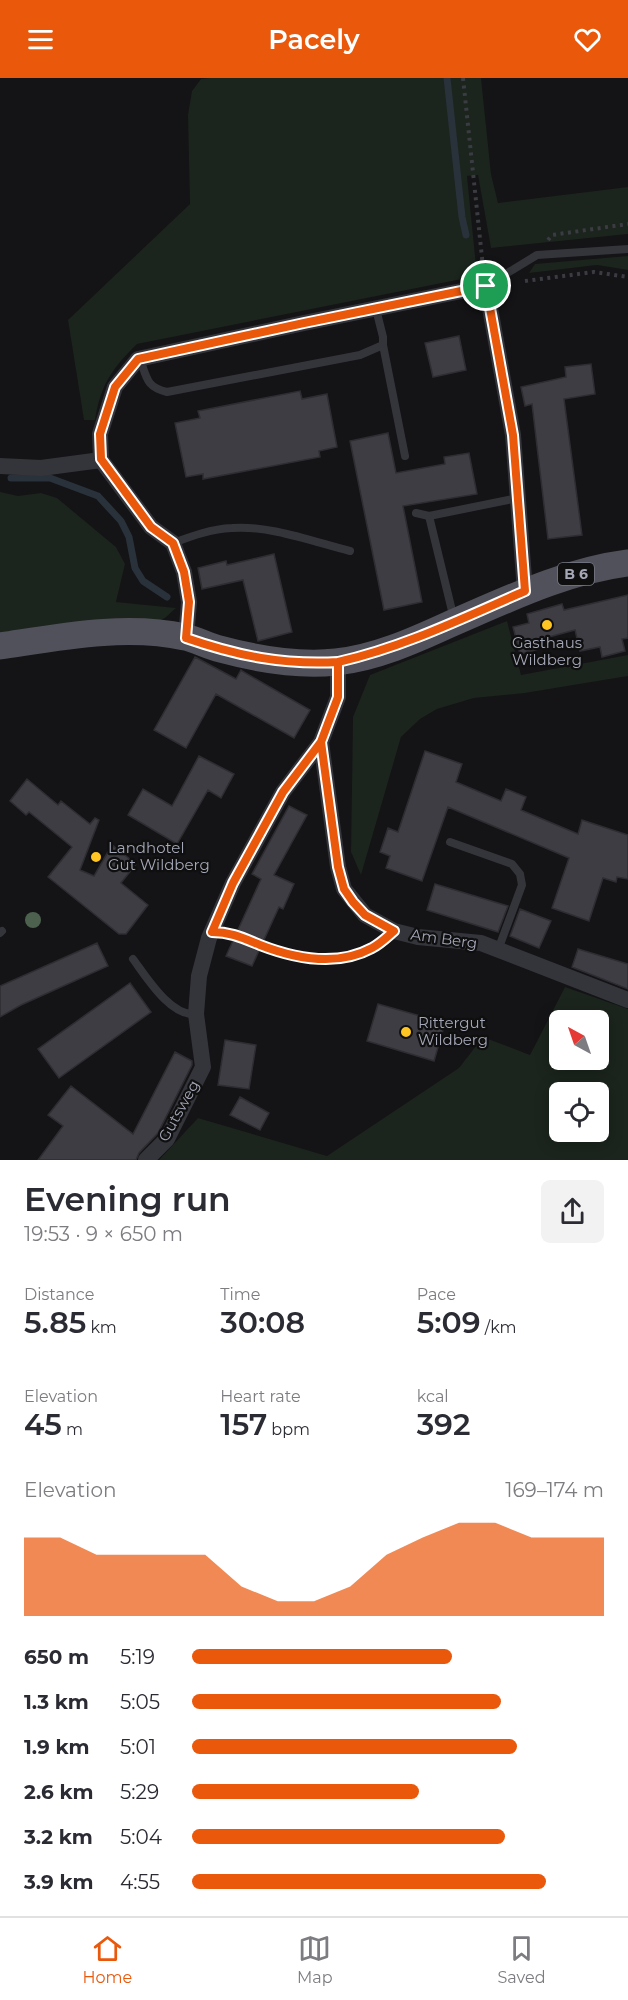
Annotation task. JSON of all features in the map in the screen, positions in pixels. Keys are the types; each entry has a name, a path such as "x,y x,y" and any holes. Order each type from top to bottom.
{"main road":[{"name":"B 6","path":"0,646 62,637 150,633 186,638 219,649 259,658 304,664 338,662 385,650 525,591 570,576 628,563"}],"street":[{"path":"186,638 189,602 184,572 173,543 151,527 101,459 100,434 115,387 140,359 486,286 513,435 525,591"},
{"path":"0,466 41,468 101,459"},
{"name":"Gutsweg","path":"146,1160 167,1139 203,1067 196,1014 199,976 212,932 233,883 283,792 321,742 338,697 338,662"},
{"name":"Am Berg","path":"321,742 338,867 344,889 365,915 394,931 418,937 481,943 628,1000"}],"lane":[{"path":"486,286 537,255 628,249"},
{"path":"376,309 405,456"},
{"path":"140,359 149,385 154,389 167,392 360,355 383,345"},
{"path":"416,513 429,516 518,498"},
{"path":"429,516 455,622"},
{"path":"173,543 195,534 232,527 264,529 350,551"},
{"path":"450,842 512,864 520,874 522,885 498,950"},
{"path":"132,959 157,990 178,1011 189,1015 196,1014"}],"path":[{"path":"463,78 471,167 486,286 594,272 628,277"},
{"path":"537,255 552,235 628,224"},
{"path":"212,932 226,932 314,959 339,960 374,947 394,931"}],"shaded area":[{"path":"481,78 491,174 498,203 628,187 628,234 491,248 478,175 467,176 477,276 137,344 121,361 104,387 95,420 84,420 68,320 190,204 188,115 192,91 201,79"},
{"path":"628,256 628,270 597,265 529,273 535,264"},
{"path":"0,492 18,496 41,493 57,498 116,547 125,564 116,602 176,608 165,618 156,622 129,618 109,619 0,633"},
{"path":"507,621 521,675 628,655 628,676 525,693 474,698 437,709 420,719 401,737 361,875 351,852 353,717 370,675"},
{"path":"565,987 628,1009 628,1160 159,1160 198,1118 327,1156 459,1068 483,1037 530,1055 549,1018 549,1070 609,1070 609,1010 553,1010"}],"building":[{"path":"459,336 466,370 433,377 425,343"},
{"path":"591,364 595,394 564,399 582,535 548,539 532,404 525,406 521,387 566,377 565,367"},
{"path":"300,391 302,399 327,394 337,447 319,451 320,457 203,479 203,474 186,477 175,423 200,418 198,411"},
{"path":"388,433 396,473 445,464 444,457 469,453 477,494 403,506 422,602 384,610 350,441"},
{"path":"274,554 292,632 258,641 243,580 202,589 198,568 226,561 227,565"},
{"path":"628,595 628,638 622,639 625,651 602,657 600,647 580,651 575,630 534,641 536,650 520,654 513,627 529,623 527,614 562,604 564,610"},
{"path":"195,657 236,679 241,670 310,710 294,738 216,694 186,748 154,730"},
{"path":"425,751 462,764 456,782 501,801 506,789 526,797 521,810 578,834 582,820 628,835 628,879 617,877 616,882 603,878 589,921 552,908 569,858 448,807 422,881 386,868 390,856 380,852 388,828 398,832"},
{"path":"199,756 234,774 221,798 208,790 177,844 128,815 143,789 172,806"},
{"name":"Landhotel Gut Wildberg","path":"27,779 58,805 61,801 90,824 95,818 99,820 80,870 94,876 112,845 136,864 121,883 148,905 126,934 119,934 48,877 72,847 29,812 26,815 10,801"},
{"path":"289,806 307,815 274,875 294,884 283,909 279,907 252,966 226,956 261,879 252,874"},
{"path":"435,884 508,906 498,932 427,910"},
{"path":"520,909 551,921 539,948 510,936"},
{"path":"97,943 108,966 21,1005 0,1017 0,986"},
{"path":"578,949 628,964 628,989 572,967"},
{"path":"130,983 151,1012 59,1078 38,1049"},
{"name":"Rittergut Wildberg","path":"378,1004 445,1023 434,1061 367,1041"},
{"path":"225,1040 256,1045 249,1089 218,1085"},
{"path":"175,1052 192,1061 192,1065 158,1133 139,1153 136,1160 38,1160 63,1126 48,1115 71,1086 133,1134"},
{"path":"240,1097 269,1113 260,1130 230,1115"}],"waterway":[{"path":"447,78 462,217 466,235"},
{"path":"11,478 50,478 98,496 121,521 129,537 135,568 143,581 167,597"}],"place":[{"name":"Gasthaus Wildberg","path":"547,625"},
{"name":"Landhotel Gut Wildberg","path":"96,857"},
{"name":"Rittergut Wildberg","path":"406,1032"}],"route":[{"path":"486,286 138,359 115,387 100,434 101,459 151,527 173,543 184,572 189,602 186,638 219,649 259,658 304,664 338,662 338,697 321,742 338,867 344,889 353,902 365,915 394,931 374,947 339,960 314,959 260,945 239,935 212,932 233,883 283,792 321,742 338,697 338,662 375,654 414,640 525,591 513,435 486,286"}]}
